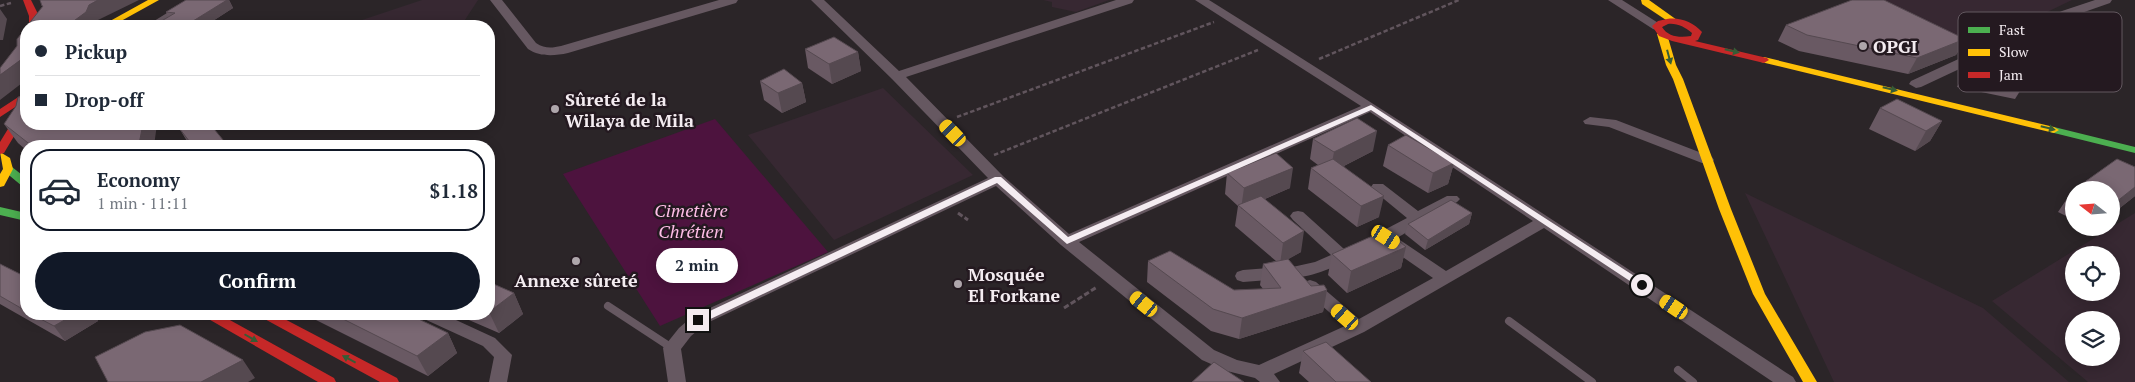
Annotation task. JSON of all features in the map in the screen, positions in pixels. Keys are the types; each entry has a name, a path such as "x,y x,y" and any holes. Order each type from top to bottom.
{"main road":[{"path":"27,0 33,10 35,20"},
{"path":"117,20 155,0"},
{"path":"1645,1 1672,20 1685,23 1699,30 1695,38 1683,47 1678,79"},
{"path":"1672,20 1662,22 1660,30 1671,65 1678,79 1707,160 1759,294 1810,382"},
{"path":"1660,30 1683,47 2134,147"},
{"path":"1911,82 1934,88"},
{"path":"0,114 20,99"},
{"path":"1998,104 2134,147"},
{"path":"0,151 20,118"},
{"path":"0,155 6,160 8,169 20,179"},
{"path":"0,184 8,169"},
{"path":"0,211 20,216"},
{"path":"220,320 329,382"},
{"path":"276,320 392,382"}],"street":[{"path":"162,20 197,0"},
{"path":"496,0 532,46 548,52 563,50 732,0"},
{"path":"817,0 897,76 998,179 1067,241 1208,355 1232,366 1266,377 1318,344 1358,328 1545,221"},
{"path":"897,76 1128,0"},
{"path":"1201,0 1371,107 1787,382"},
{"path":"2072,12 2106,0"},
{"path":"1616,1 1645,1"},
{"path":"1616,1 1660,30"},
{"path":"1911,82 1958,61"},
{"path":"1067,241 1371,107"},
{"path":"1590,121 1611,123 1707,160"},
{"path":"677,382 672,348 684,332 698,320 998,179"},
{"path":"1378,187 1417,218"},
{"path":"1243,276 1294,272 1320,267 1386,237 1452,199"},
{"path":"1298,216 1342,256"},
{"path":"1386,237 1446,278"},
{"path":"1294,272 1358,328"},
{"path":"441,320 490,342 503,355 498,382"},
{"path":"1318,344 1334,356"}],"lane":[{"path":"608,306 672,348"},
{"path":"1509,321 1592,382"},
{"path":"1678,370 1693,382"}],"path":[{"path":"1304,65 1459,0"},
{"path":"0,6 12,3"},
{"path":"952,119 1222,20"},
{"path":"980,160 1259,50"},
{"path":"1064,308 1097,287"}],"shaded area":[{"path":"422,0 478,0 465,20 362,20"},
{"path":"1043,0 1109,0 1076,12 1052,7 1052,2"},
{"path":"1850,0 2072,0 2047,12 1958,12 1958,51"},
{"path":"883,88 973,175 834,240 748,135"},
{"path":"1745,193 1983,308 2069,382 1834,382"},
{"path":"2135,213 2135,382 2088,382 2069,366 2120,366 2120,311 2065,311 2065,363 1992,301 2065,256 2065,301 2120,301 2120,246 2081,246 2098,236 2120,236 2120,222"}],"green space":[{"name":"Cimetière Chrétien","path":"715,119 828,252 660,326 563,174"}],"building":[{"path":"40,0 98,0 89,5 86,12 75,20 32,20 42,6"},
{"path":"186,0 227,0 195,20 163,20 175,13 166,12"},
{"path":"1852,0 1884,0 1958,36 1958,42 1917,58 1807,35 1786,25"},
{"path":"20,35 20,60 0,75 0,68 17,46 17,39"},
{"path":"834,37 858,52 829,64 805,49"},
{"path":"784,69 802,83 778,93 760,81"},
{"path":"18,97 20,97 20,130 142,130 140,140 24,140 4,124 16,106"},
{"path":"1897,99 1942,121 1926,131 1880,108"},
{"path":"1357,118 1377,131 1334,152 1313,139"},
{"path":"181,130 215,130 223,140 188,140"},
{"path":"1406,135 1454,163 1433,173 1388,145"},
{"path":"1276,153 1293,168 1244,188 1227,173"},
{"path":"1333,159 1384,196 1361,206 1311,168"},
{"path":"2117,159 2135,167 2135,187 2120,199 2120,181 2086,181"},
{"path":"1261,196 1304,231 1283,243 1238,205"},
{"path":"1451,200 1472,213 1428,240 1408,224"},
{"path":"1386,230 1406,247 1351,271 1332,254"},
{"path":"1170,251 1234,290 1281,288 1263,264 1288,259 1311,286 1324,285 1327,290 1242,318 1213,309 1148,261"},
{"path":"0,264 20,274 20,308 0,296"},
{"path":"495,285 514,293 495,307"},
{"path":"42,320 64,320 54,326"},
{"path":"345,320 421,320 448,333 417,356"},
{"path":"180,325 243,360 201,382 108,382 95,357 145,332"},
{"path":"1326,342 1371,382 1336,382 1303,351"},
{"path":"1214,362 1244,382 1192,382"}],"traffic: fast":[{"path":"2054,130 2135,150"},
{"path":"8,169 20,179"},
{"path":"0,211 20,216"}],"traffic: slow":[{"path":"117,20 155,0"},
{"path":"1645,0 1645,2 1672,20"},
{"path":"1662,34 1671,65 1678,79 1725,209 1759,294 1810,382"},
{"path":"1764,60 2054,130"},
{"path":"0,155 6,160 8,169 0,184"}],"traffic: jam":[{"path":"27,0 34,20"},
{"path":"1685,40 1695,38 1697,32 1688,25 1667,21 1657,26 1662,34 1675,39 1764,60"},
{"path":"0,114 20,99"},
{"path":"0,151 20,118"},
{"path":"220,320 329,382"},
{"path":"276,320 392,382"}],"place":[{"name":"OPGI","path":"1863,46"},
{"name":"Sûreté de la Wilaya de Mila","path":"555,109"},
{"name":"Annexe sûreté","path":"576,261"},
{"name":"Mosquée El Forkane","path":"958,284"}],"route":[{"path":"698,320 998,179 1067,241 1371,107 1642,285"}]}
